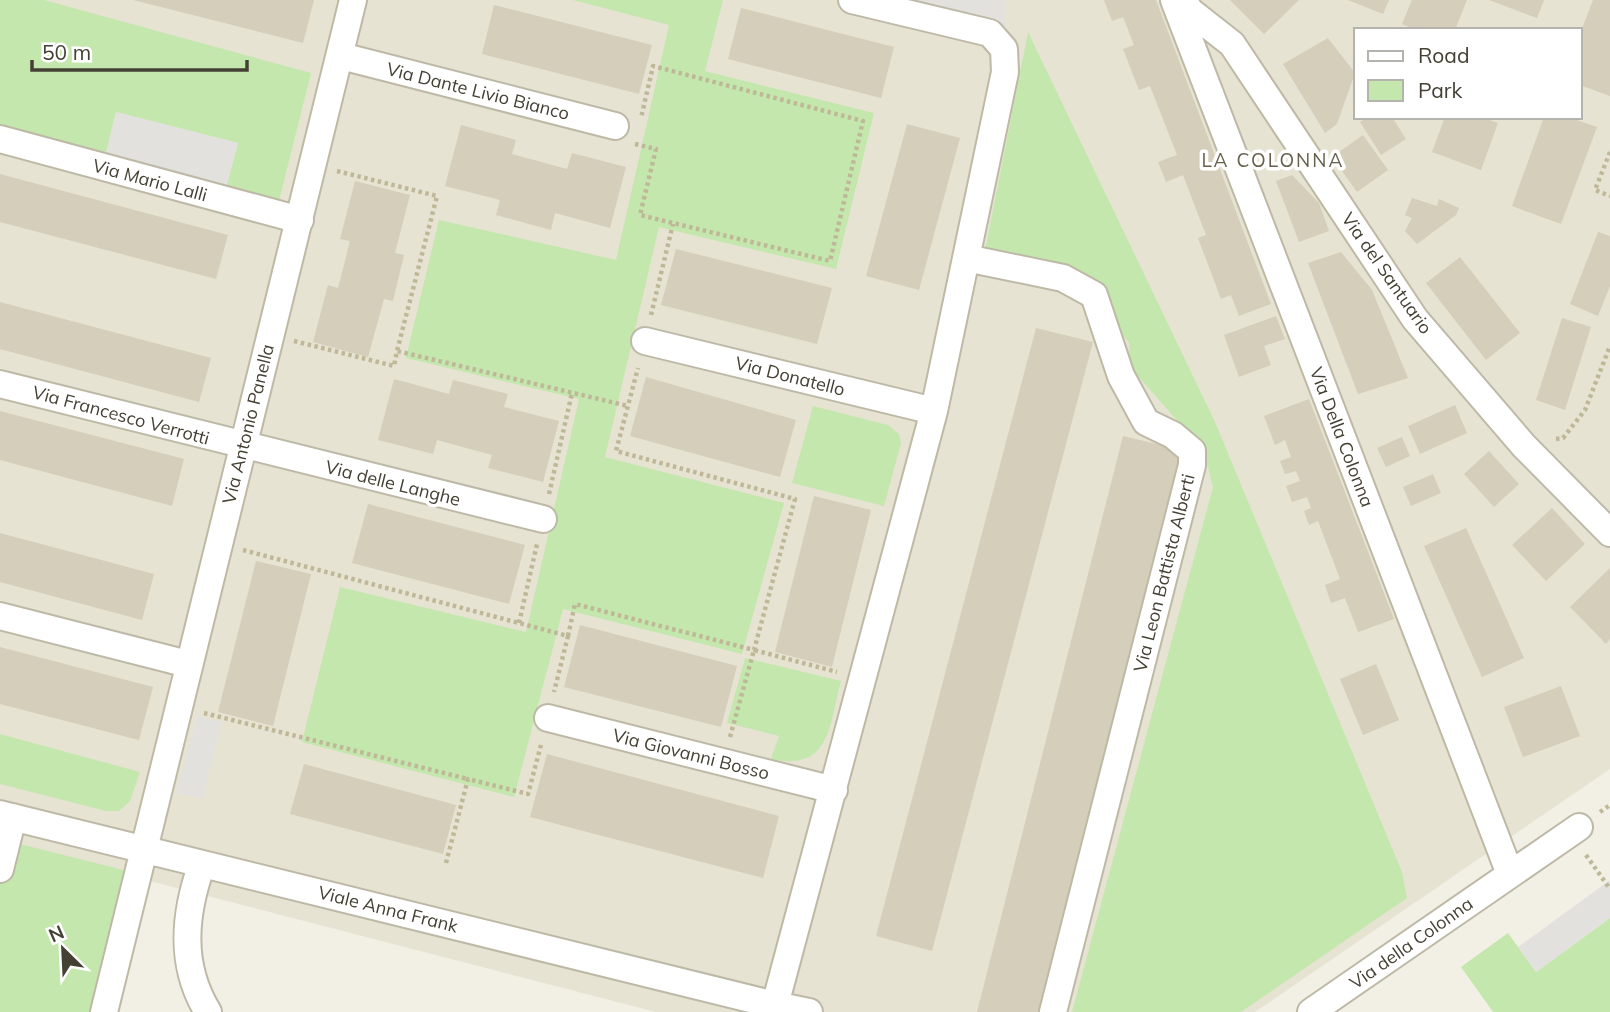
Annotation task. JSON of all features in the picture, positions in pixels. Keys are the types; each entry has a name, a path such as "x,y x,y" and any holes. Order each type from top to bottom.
{"street":[{"name":"Via Antonio Panella","path":"104,1012 353,0"},
{"path":"809,1012 775,1005 934,411 1005,72 1004,49 990,33 852,0"},
{"name":"Via Della Colonna","path":"1174,0 1510,874"},
{"name":"Via del Santuario","path":"1183,0 1190,11 1232,44 1415,319 1524,446 1610,533"},
{"name":"Via Dante Livio Bianco","path":"341,56 615,126"},
{"name":"Via Mario Lalli","path":"0,139 300,220"},
{"name":"Via Leon Battista Alberti","path":"966,258 1063,278 1094,295 1122,376 1146,422 1173,435 1192,451 1192,465 1053,1012"},
{"name":"Via Donatello","path":"645,341 934,411"},
{"name":"Via Francesco Verrotti","path":"0,384 242,446"},
{"name":"Via delle Langhe","path":"242,446 543,519"},
{"path":"0,616 188,664"},
{"name":"Via Giovanni Bosso","path":"548,718 834,790"},
{"path":"0,869 7,816"},
{"name":"Viale Anna Frank","path":"7,816 775,1005"},
{"name":"Via della Colonna","path":"1311,1012 1574,830"},
{"path":"202,864 187,921 187,961 197,994 208,1012"}],"path":[{"path":"615,126 635,144 656,149 639,215 830,261 863,121 653,66 635,144"},
{"path":"1610,152 1595,190 1610,196"},
{"path":"270,335 394,366 437,196 313,165"},
{"path":"673,224 616,451 795,499 723,762"},
{"path":"1524,446 1563,438 1585,410 1610,346"},
{"path":"397,352 628,406"},
{"path":"218,544 568,636"},
{"path":"178,707 528,794 575,604 862,678"},
{"path":"446,863 468,779"},
{"path":"1574,830 1610,889"}],"shaded area":[{"path":"0,0 1610,0 1610,769 1255,1012 656,1012 146,880 114,1012 0,1012"},
{"path":"1005,0 1006,27 915,2"},
{"path":"116,112 238,143 226,188 106,153"},
{"path":"197,716 221,722 203,799 176,793"},
{"path":"1610,880 1610,918 1536,972 1518,947"}],"green space":[{"path":"0,0 44,0 311,73 279,201 226,188 238,143 116,112 106,153 0,126"},
{"path":"573,0 723,0 705,71 874,113 836,269 659,227 605,457 784,503 742,654 563,609 514,797 302,742 340,587 526,632 579,399 406,358 439,220 616,260 669,25"},
{"path":"1028,32 1215,422 1402,872 1407,898 1241,1012 1072,1012 1213,487 1204,451 1130,367 1129,342 1092,304 982,266"},
{"path":"813,406 888,425 899,434 901,443 884,506 792,483"},
{"path":"745,658 841,681 829,728 816,752 806,758 791,761 771,759 779,736 727,723"},
{"path":"0,734 140,772 130,801 119,811 106,811 0,784"},
{"path":"0,839 127,871 91,1012 0,1012"},
{"path":"1610,918 1610,1012 1493,1012 1461,967 1508,933 1536,972"}],"building":[{"path":"133,0 314,0 303,43"},
{"path":"1104,0 1156,0 1271,304 1239,316 1231,295 1221,299 1198,238 1206,235 1183,175 1166,182 1158,162 1177,155 1150,86 1139,90 1123,49 1134,45 1123,17 1112,21"},
{"path":"1230,0 1299,0 1264,34"},
{"path":"1348,0 1389,0 1383,14"},
{"path":"1412,0 1467,0 1456,28 1412,28 1402,24"},
{"path":"1489,0 1544,0 1537,18"},
{"path":"1593,0 1610,0 1610,96 1582,86 1582,29"},
{"path":"494,5 652,45 639,94 482,54"},
{"path":"741,8 894,47 881,98 728,59"},
{"path":"1328,38 1354,72 1337,124 1325,133 1283,64"},
{"path":"1365,119 1393,119 1406,139 1381,155 1360,122"},
{"path":"1444,119 1487,119 1498,123 1481,170 1432,152"},
{"path":"1543,119 1574,119 1597,127 1561,224 1512,206"},
{"path":"907,124 960,138 919,290 866,276"},
{"path":"461,125 516,140 512,154 567,169 572,153 626,167 610,228 555,213 551,230 496,215 500,200 445,186"},
{"path":"1363,135 1388,170 1357,192 1332,157"},
{"path":"0,174 228,235 216,279 0,222"},
{"path":"1292,175 1319,203 1329,231 1299,242 1276,181"},
{"path":"355,181 410,195 395,253 404,255 393,301 384,299 368,357 313,342 328,285 338,288 350,241 340,239"},
{"path":"1412,198 1437,206 1439,199 1459,208 1456,215 1417,244 1405,231 1412,218 1405,215"},
{"path":"1598,232 1610,236 1610,286 1598,316 1570,304"},
{"path":"676,249 832,288 817,344 661,305"},
{"path":"1341,252 1372,290 1408,378 1358,394 1308,263"},
{"path":"1460,257 1520,333 1486,360 1426,283"},
{"path":"0,302 211,358 199,402 0,349"},
{"path":"1276,316 1285,339 1264,346 1271,365 1239,377 1224,335"},
{"path":"1562,318 1591,327 1565,410 1536,400"},
{"path":"1036,328 1093,342 932,951 876,936"},
{"path":"646,377 796,420 780,477 630,436"},
{"path":"394,379 449,394 453,380 508,394 504,407 559,421 543,482 488,468 492,455 437,440 433,454 378,440"},
{"path":"1309,399 1394,619 1358,632 1345,598 1331,603 1325,585 1340,579 1318,521 1309,525 1304,511 1311,508 1307,497 1292,502 1286,486 1300,481 1296,471 1285,474 1280,461 1291,457 1285,440 1275,445 1264,416"},
{"path":"1455,405 1467,433 1420,454 1408,426"},
{"path":"0,411 184,459 172,506 0,460"},
{"path":"1123,436 1182,450 1039,1012 977,1012"},
{"path":"1402,437 1410,456 1386,467 1377,448"},
{"path":"1489,451 1519,484 1494,507 1464,474"},
{"path":"1433,474 1441,493 1411,506 1403,487"},
{"path":"814,496 871,510 832,667 775,652"},
{"path":"368,504 525,545 509,604 352,563"},
{"path":"1552,508 1585,544 1546,581 1512,545"},
{"path":"1466,528 1524,658 1482,677 1424,546"},
{"path":"0,533 154,574 142,620 0,582"},
{"path":"256,561 311,574 273,726 218,712"},
{"path":"1610,568 1610,639 1606,644 1570,607"},
{"path":"580,625 737,666 721,727 564,687"},
{"path":"0,647 153,687 139,740 0,704"},
{"path":"1376,664 1399,720 1363,735 1340,679"},
{"path":"1561,686 1580,736 1523,757 1504,707"},
{"path":"547,754 779,816 763,878 530,817"},
{"path":"304,764 456,805 443,854 290,814"}],"district":[{"name":"LA COLONNA","path":"1273,160"}]}
